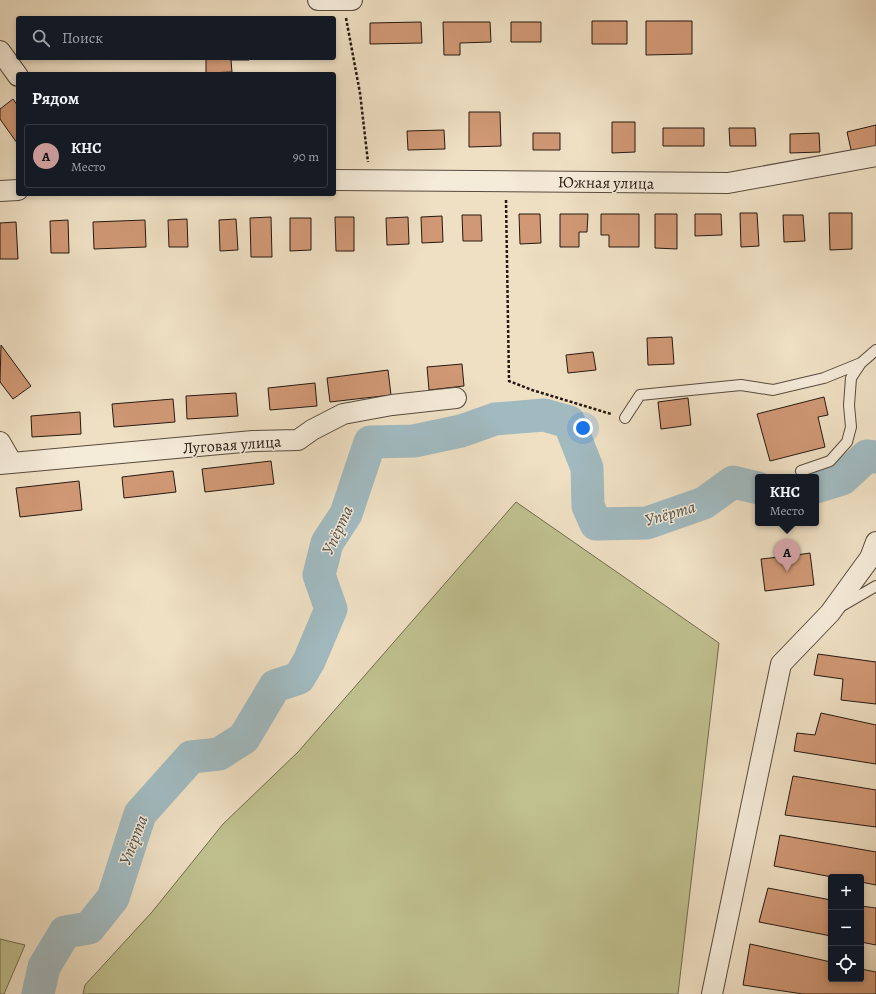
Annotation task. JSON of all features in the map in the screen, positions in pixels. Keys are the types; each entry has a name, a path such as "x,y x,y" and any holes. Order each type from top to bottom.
{"street":[{"path":"318,0 352,0"},
{"path":"0,51 16,73"},
{"name":"Южная улица","path":"336,180 728,184 876,156"},
{"path":"0,191 16,190"},
{"name":"Луговая улица","path":"6,463 253,441 298,440 312,430 343,414 392,405 456,398"},
{"path":"0,442 6,463"},
{"path":"712,994 781,664 830,613 870,558 876,542"}],"lane":[{"path":"801,471 830,461 847,442 851,427 849,406 850,378 861,363 876,350"},
{"path":"625,418 640,395 741,385 773,390 824,378 861,363"},
{"path":"830,613 876,586"}],"path":[{"path":"343,0 360,93 370,180"},
{"path":"506,181 509,380 532,390 625,418"}],"green space":[{"path":"516,502 719,643 678,994 83,994 85,985 152,912 223,824 298,752"},
{"path":"0,939 25,945 4,994 0,994"}],"building":[{"path":"592,21 627,21 627,44 592,44"},
{"path":"646,21 692,21 692,54 646,55"},
{"path":"421,22 422,43 370,44 370,23"},
{"path":"443,22 490,22 491,42 460,43 460,55 444,55"},
{"path":"511,22 541,22 541,42 511,42"},
{"path":"206,60 231,60 232,72 206,72"},
{"path":"13,99 16,103 16,142 0,119 0,109"},
{"path":"469,112 500,112 501,146 469,147"},
{"path":"612,122 635,122 635,152 612,153"},
{"path":"876,125 876,149 852,154 847,132"},
{"path":"663,128 704,128 704,146 663,146"},
{"path":"729,128 755,128 756,146 730,146"},
{"path":"444,130 445,149 408,150 407,131"},
{"path":"533,133 560,133 560,150 533,150"},
{"path":"819,133 820,152 790,153 790,134"},
{"path":"740,213 757,213 759,246 741,247"},
{"path":"829,213 852,213 852,249 830,250"},
{"path":"519,214 540,214 541,243 520,244"},
{"path":"560,214 588,214 587,232 579,232 579,247 560,247"},
{"path":"601,214 639,214 639,247 609,247 609,235 601,235"},
{"path":"655,214 677,214 677,249 655,248"},
{"path":"695,214 721,214 722,235 695,236"},
{"path":"462,215 481,215 482,241 463,241"},
{"path":"783,215 803,215 805,241 784,242"},
{"path":"442,216 443,242 422,243 421,217"},
{"path":"271,217 272,257 251,257 250,218"},
{"path":"335,217 354,217 354,251 336,251"},
{"path":"408,217 409,244 387,245 386,218"},
{"path":"290,218 311,218 311,250 290,251"},
{"path":"187,219 188,247 169,247 168,220"},
{"path":"236,219 238,250 220,251 219,220"},
{"path":"68,220 69,253 51,253 50,221"},
{"path":"145,220 146,247 94,249 93,222"},
{"path":"16,222 18,259 0,259 0,223"},
{"path":"672,337 674,364 648,365 647,338"},
{"path":"1,345 31,386 13,399 0,382"},
{"path":"593,352 596,370 568,373 566,355"},
{"path":"462,364 464,386 429,390 427,367"},
{"path":"388,370 391,395 330,402 327,378"},
{"path":"315,383 317,406 270,410 268,388"},
{"path":"236,393 238,416 187,419 186,396"},
{"path":"824,397 828,415 818,417 825,447 770,461 757,414"},
{"path":"688,398 691,425 661,429 658,402"},
{"path":"173,399 175,422 114,427 112,404"},
{"path":"80,412 81,434 32,437 31,416"},
{"path":"271,461 274,484 205,492 202,469"},
{"path":"173,471 176,492 124,498 122,477"},
{"path":"79,481 82,510 20,517 16,488"},
{"path":"789,543 790,556 810,553 814,585 765,591 761,559 779,557 778,545"},
{"path":"818,654 876,662 876,704 841,700 843,679 814,675"},
{"path":"821,713 876,725 876,764 794,751 797,733 815,735"},
{"path":"793,776 876,790 876,827 785,815"},
{"path":"780,835 876,852 876,885 864,883 864,874 828,874 828,876 774,866"},
{"path":"768,888 828,899 828,935 759,922"},
{"path":"864,906 876,908 876,945 864,943"},
{"path":"750,944 828,961 828,982 864,982 864,970 876,972 876,994 803,994 743,985"}],"waterway":[{"name":"Упёрта","path":"38,994 44,967 65,932 89,928 113,898 140,814 191,757 219,754 244,738 275,686 299,678 309,661 331,609 319,575 327,543 346,514 370,442 414,441 461,431 495,419 544,415 569,422 587,468 588,506 596,524 647,523 704,503 733,482 755,487"},
{"name":"Упёрта","path":"819,486 842,479 867,456 876,457"}],"place":[{"name":"КНС","path":"787,572"}]}
